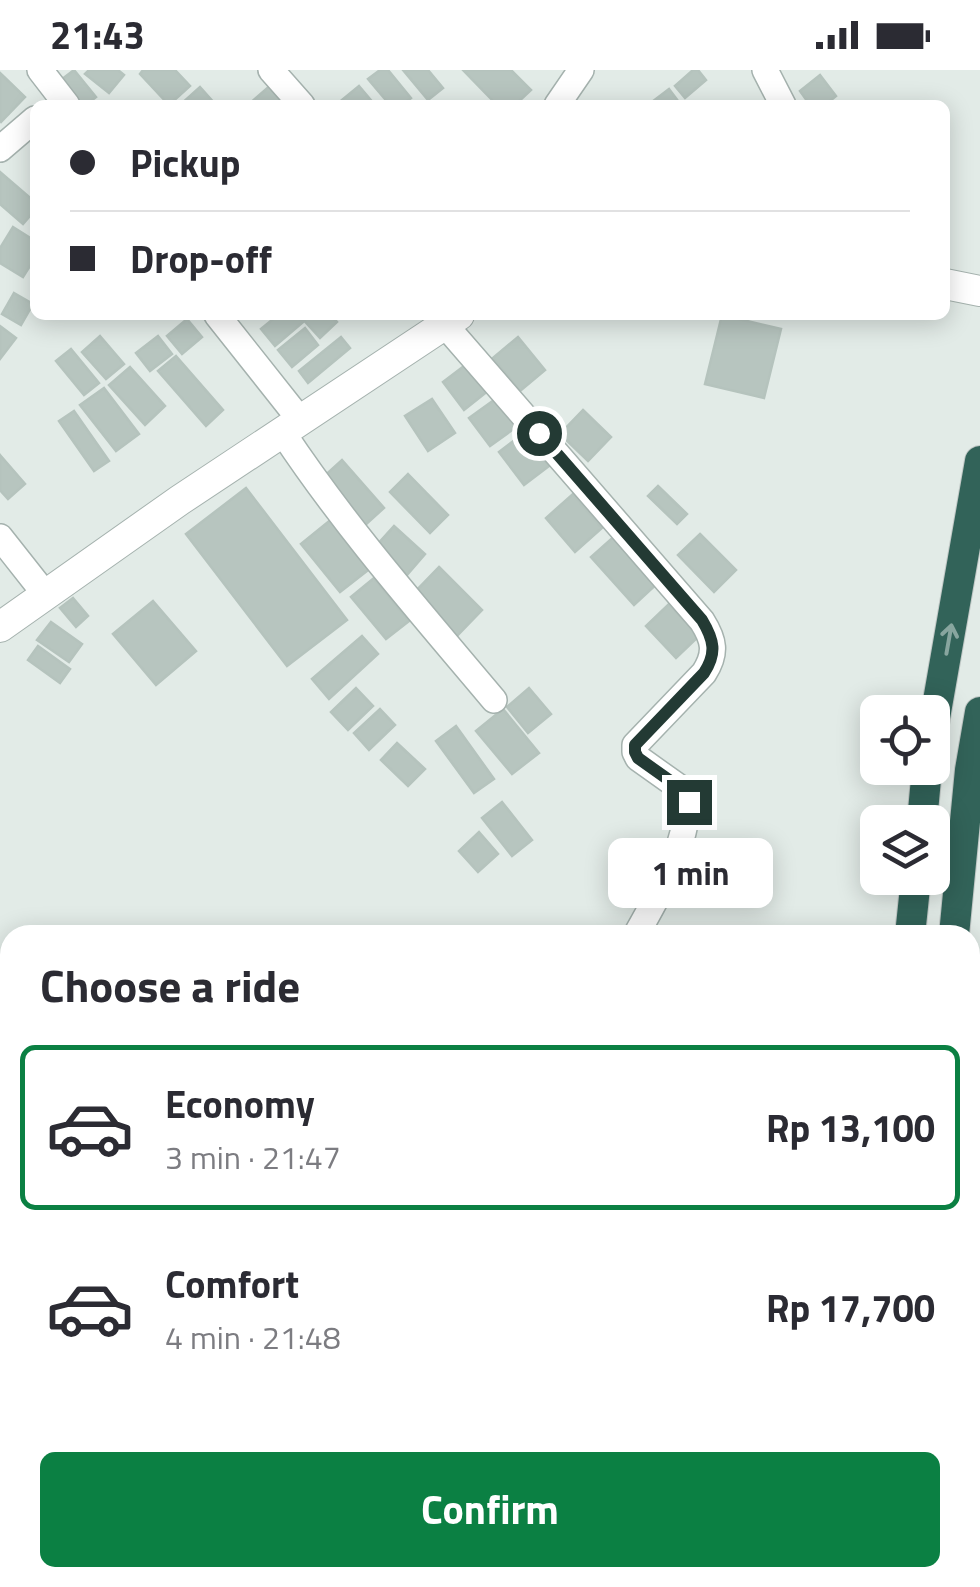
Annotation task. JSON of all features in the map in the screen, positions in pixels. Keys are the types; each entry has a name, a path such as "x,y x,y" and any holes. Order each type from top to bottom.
{"highway":[{"path":"939,695 980,461"},
{"path":"955,925 970,770 980,712"},
{"path":"911,925 914,895"}],"street":[{"path":"40,70 58,100"},
{"path":"271,70 298,100"},
{"path":"560,100 581,70"},
{"path":"764,70 780,100"},
{"path":"0,149 30,122"},
{"path":"950,285 980,290"},
{"path":"220,320 292,427 322,491 494,700"},
{"path":"0,627 180,500 452,320 702,620 714,647 704,673 635,745 638,758 683,790 689,802 669,876 642,925"},
{"path":"0,537 46,594"}],"building":[{"path":"74,70 96,97 70,100 57,83"},
{"path":"89,70 118,70 124,75 109,93 85,74"},
{"path":"143,70 175,70 190,86 175,100 164,100 140,74"},
{"path":"380,70 388,70 411,98 386,100 368,79"},
{"path":"403,70 428,70 443,88 428,100"},
{"path":"463,70 511,70 531,90 520,100 492,100"},
{"path":"698,70 706,80 685,98 675,86"},
{"path":"0,73 25,97 1,122 0,121"},
{"path":"820,75 836,96 831,100 806,100 800,91"},
{"path":"272,84 283,97 280,100 254,100"},
{"path":"359,86 371,100 342,100"},
{"path":"200,87 212,100 186,100"},
{"path":"669,89 677,100 655,100"},
{"path":"0,172 30,198 30,216 23,224 0,204"},
{"path":"13,227 30,238 30,266 23,277 0,263 0,248"},
{"path":"14,293 30,302 21,325 2,314"},
{"path":"188,320 202,337 182,354 167,336"},
{"path":"272,320 303,322 275,346 261,329"},
{"path":"304,320 335,320 320,338"},
{"path":"721,320 743,320 781,329 764,398 705,384"},
{"path":"0,326 16,338 0,359"},
{"path":"305,328 318,345 292,367 278,350"},
{"path":"100,336 124,364 106,379 82,352"},
{"path":"158,336 172,354 150,371 136,353"},
{"path":"341,337 350,348 308,383 299,371"},
{"path":"518,337 545,370 520,391 493,358"},
{"path":"71,349 99,383 84,395 56,361"},
{"path":"176,356 223,410 206,426 158,371"},
{"path":"468,363 489,390 464,410 443,382"},
{"path":"130,367 165,406 145,425 109,385"},
{"path":"104,388 139,434 116,451 80,405"},
{"path":"501,395 522,423 490,446 469,418"},
{"path":"432,399 455,433 428,451 405,416"},
{"path":"583,410 611,437 588,461 560,434"},
{"path":"74,411 109,461 94,471 59,421"},
{"path":"524,433 549,466 524,485 499,452"},
{"path":"0,455 25,484 8,499 0,490"},
{"path":"342,460 384,508 363,527 321,479"},
{"path":"408,474 448,515 430,533 390,492"},
{"path":"658,486 687,514 677,524 648,496"},
{"path":"246,488 347,620 287,666 186,534"},
{"path":"573,494 602,528 575,552 546,518"},
{"path":"333,518 372,567 340,592 301,544"},
{"path":"394,526 425,554 407,575 376,546"},
{"path":"618,533 660,581 634,605 591,557"},
{"path":"700,534 736,570 714,592 678,555"},
{"path":"439,567 482,610 454,639 411,596"},
{"path":"374,578 409,621 386,639 351,597"},
{"path":"73,598 88,616 76,627 60,608"},
{"path":"153,601 196,651 156,685 113,634"},
{"path":"669,604 699,636 676,658 646,626"},
{"path":"51,622 82,644 69,662 37,640"},
{"path":"362,636 378,654 329,699 312,679"},
{"path":"38,646 70,669 60,683 28,660"},
{"path":"356,688 373,706 348,730 331,712"},
{"path":"529,688 551,714 528,733 507,707"},
{"path":"380,709 395,725 369,750 354,733"},
{"path":"503,709 539,753 512,774 476,731"},
{"path":"456,726 494,779 474,793 436,741"},
{"path":"397,743 425,769 408,786 381,760"},
{"path":"502,802 532,840 512,856 482,818"},
{"path":"479,832 498,854 478,872 459,851"}],"route":[{"path":"539,433 710,634 714,647 704,673 635,745 638,758 683,790 689,802"}]}
